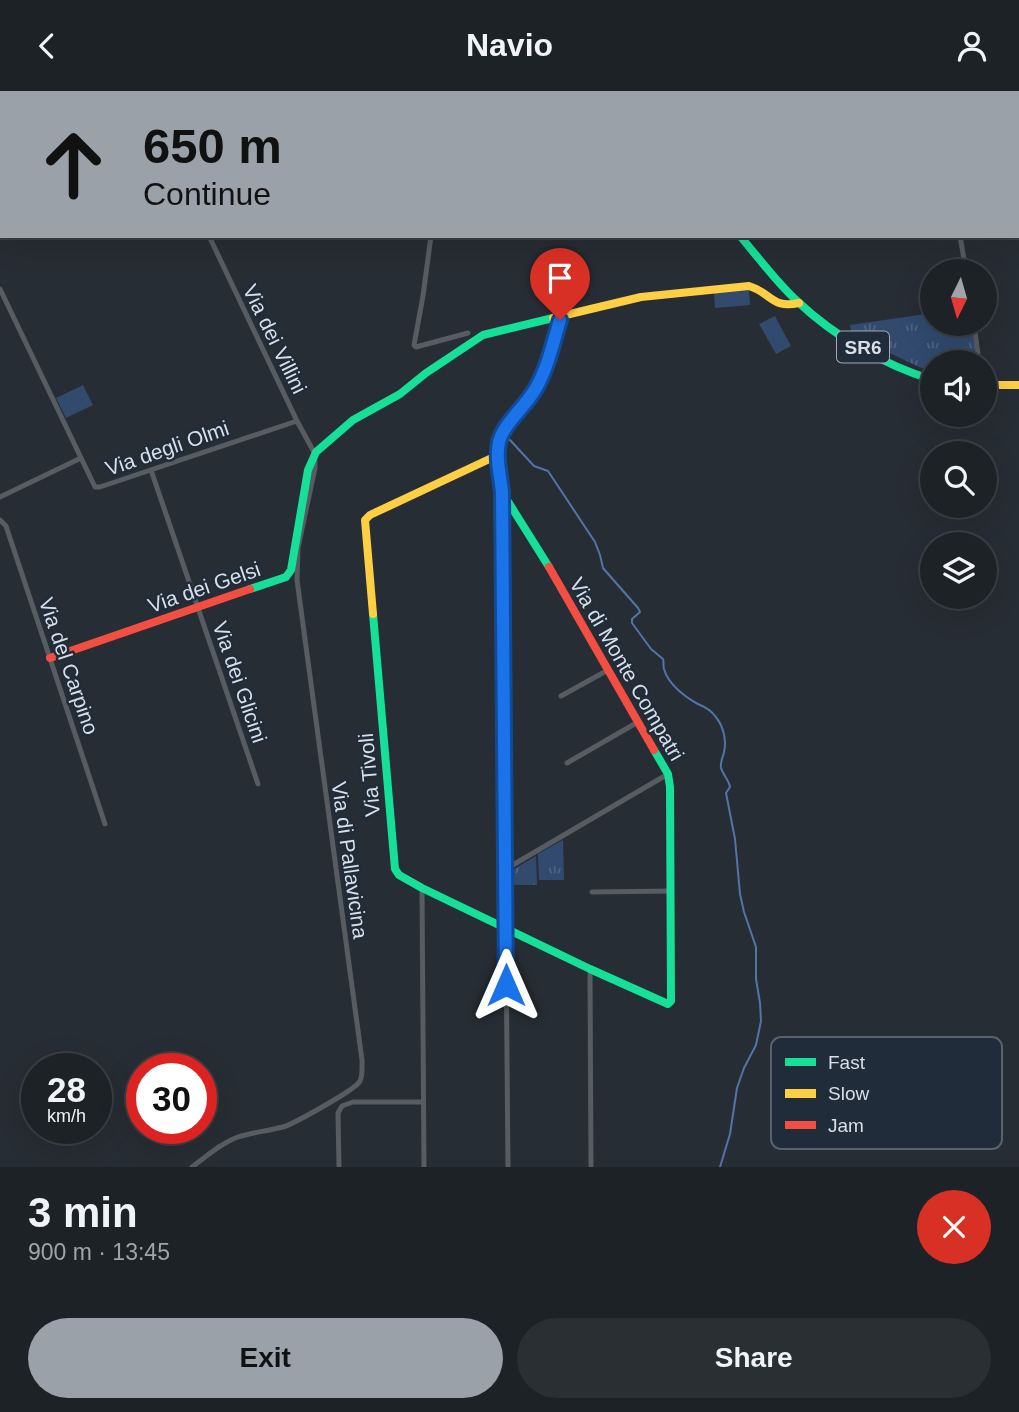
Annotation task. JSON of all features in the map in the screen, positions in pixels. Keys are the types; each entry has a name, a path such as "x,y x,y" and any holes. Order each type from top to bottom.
{"street":[{"name":"Via dei Villini","path":"210,238 297,421 316,454"},
{"path":"431,238 414,345 416,347 468,333"},
{"name":"SR6","path":"742,238 799,303 831,328 876,355 920,376"},
{"path":"960,238 964,259"},
{"path":"316,454 358,416 400,394 422,375 480,336 651,295 746,286 759,289 776,303 799,303"},
{"name":"Via degli Olmi","path":"0,289 80,459 94,486 98,488 297,421"},
{"path":"508,1167 502,492 498,455 503,432 528,401 544,371 562,315"},
{"path":"997,385 1019,385"},
{"name":"Via dei Gelsi","path":"50,657 288,576 308,470 316,454"},
{"name":"Via di Pallavicina","path":"192,1167 225,1143 288,1125 356,1088 362,1072 297,580 298,553 316,454"},
{"name":"Via Tivoli","path":"498,455 370,515 365,520 394,865 399,876 422,888 590,969 670,1003"},
{"path":"0,497 80,459"},
{"name":"Via dei Glicini","path":"151,470 258,785"},
{"name":"Via di Monte Compatri","path":"502,492 536,545 668,775 670,1003"},
{"name":"Via del Carpino","path":"0,520 6,526 105,824"},
{"path":"561,696 608,670"},
{"path":"567,763 638,722"},
{"path":"505,867 668,775"},
{"path":"422,888 424,1167"},
{"path":"592,892 671,891"},
{"path":"590,969 591,1167"},
{"path":"339,1167 338,1113 342,1106 353,1102 423,1102"}],"green space":[{"path":"749,290 750,305 715,308 714,293"},
{"path":"920,315 920,336 973,336 975,350 920,350 920,367 852,335 850,325"},
{"path":"775,316 791,346 776,354 759,324"},
{"path":"83,385 93,405 66,418 56,398"},
{"path":"563,840 564,880 539,880 538,854"},
{"path":"536,856 537,885 509,885 509,872"}],"waterway":[{"path":"510,440 534,466 548,471 595,542 603,568 638,608 640,612 632,619 632,623 651,649 663,659 669,680 683,694 712,712 724,733 725,747 721,768 730,787 726,793 735,839 740,894 756,947 756,979 761,1021 756,1045 737,1088 730,1134 720,1167"}],"traffic: fast":[{"path":"742,238 789,294 827,326 878,358 920,376"},
{"path":"250,589 286,577 291,570 308,470 316,452 353,420 400,394 483,335 553,318"},
{"path":"502,492 549,567"},
{"path":"373,614 395,869 399,875 590,969 668,1004 671,1001 670,787 668,774 654,750"}],"traffic: slow":[{"path":"553,318 641,297 749,286 777,302 799,303"},
{"path":"997,385 1019,385"},
{"path":"373,614 365,520 370,515 498,455"}],"traffic: jam":[{"path":"549,567 654,750"},
{"path":"50,658 250,589"}],"route":[{"path":"506,985 502,492 499,442 503,432 537,386 560,320"}]}
